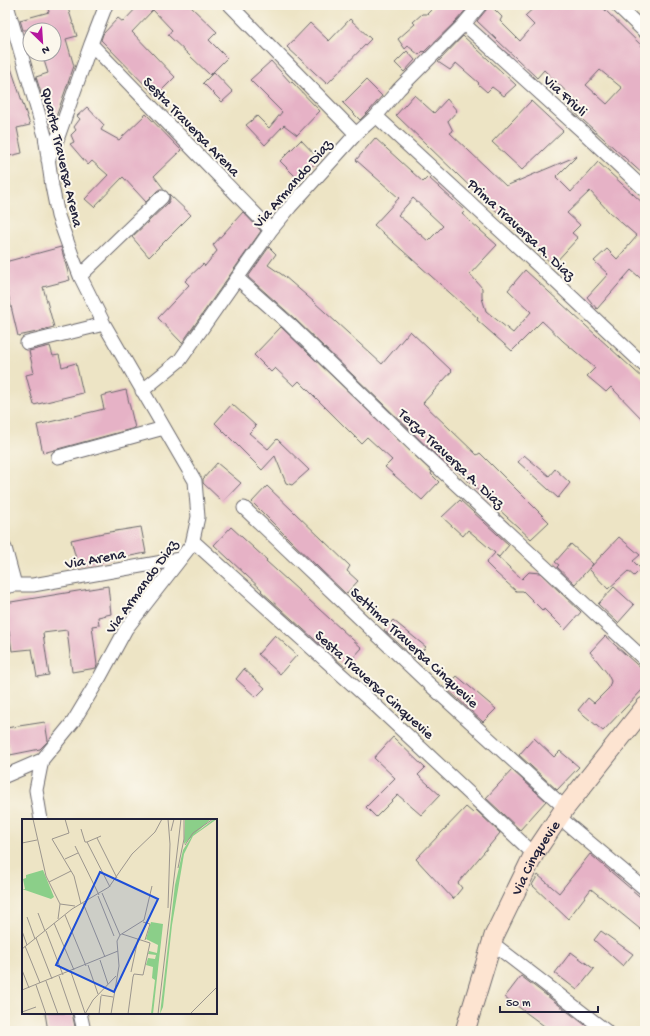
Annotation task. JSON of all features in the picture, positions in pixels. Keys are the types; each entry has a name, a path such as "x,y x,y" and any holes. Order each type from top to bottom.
{"street":[{"name":"Quarta Traversa Arena","path":"7,5 45,136 58,216 80,276 104,324"},
{"path":"48,160 54,148 106,5"},
{"path":"230,5 356,134"},
{"name":"Via Armando Diaz","path":"142,391 180,360 271,230 290,207 356,134 376,116 399,89 464,24 480,5"},
{"path":"617,5 645,32"},
{"name":"Via Friuli","path":"464,24 645,190"},
{"name":"Sesta Traversa Arena","path":"91,44 271,230"},
{"name":"Prima Traversa A. Diaz","path":"376,116 561,286 645,366"},
{"path":"80,276 162,197"},
{"name":"Terza Traversa A. Diaz","path":"237,278 289,324 415,446 645,660"},
{"path":"27,343 104,324"},
{"name":"Via Armando Diaz","path":"42,819 36,790 42,760 74,722 126,629 192,544 198,517 195,481 104,324"},
{"path":"58,456 164,428"},
{"name":"Settima Traversa Cinquevie","path":"244,508 562,813 645,889"},
{"name":"Sesta Traversa Cinquevie","path":"193,541 374,704 534,854"},
{"name":"Via Arena","path":"5,548 10,586 33,585 180,558"},
{"name":"Via Cinquevie","path":"466,1031 494,936 534,854 562,813 645,707"},
{"path":"5,776 42,760"},
{"path":"492,943 606,1031"},
{"path":"80,1014 84,1031"}],"building":[{"path":"47,5 67,5 77,36 66,39 74,66 52,128 36,77 48,73 45,62 62,62 62,22 22,22 22,27 20,20 49,12"},
{"path":"139,5 189,5 217,32 209,40 227,58 210,75 168,35 172,30 153,10 132,32 175,77 156,96 101,40 103,34 118,18 123,22"},
{"path":"436,5 470,5 424,52 423,51 419,55 408,46 405,49 398,39 415,24 413,22 422,14 427,14"},
{"path":"488,5 490,5 502,17 500,21 520,41 534,25 525,16 537,5 600,5 645,49 645,176 573,111 579,104 544,70 537,78 477,21","holes":["600,70 622,88 607,104 586,85"]},
{"path":"350,19 371,39 327,84 287,47 310,23 329,41"},
{"path":"463,36 516,85 504,96 492,87 487,92 456,63 450,70 438,62"},
{"path":"407,51 415,60 404,72 395,63"},
{"path":"5,56 7,56 30,125 17,128 22,153 5,157"},
{"path":"271,61 320,111 297,135 284,125 265,145 246,125 257,116 269,128 282,112 250,80"},
{"path":"214,72 233,92 222,102 203,83"},
{"path":"366,80 382,96 360,120 343,103"},
{"path":"414,95 434,113 447,99 457,111 448,121 453,131 450,133 506,186 577,156 556,177 571,192 598,162 645,205 645,282 631,270 597,309 587,297 608,274 594,261 607,249 617,259 637,236 609,212 590,191 567,213 580,225 572,233 578,238 553,265 396,115"},
{"path":"531,101 563,131 522,170 492,142"},
{"path":"87,107 104,125 101,130 119,140 146,114 181,150 154,176 164,189 157,191 146,202 123,177 94,207 85,199 108,175 92,161 88,165 70,144 74,142 71,135 76,130 74,127 80,119 77,116"},
{"path":"375,138 423,182 428,177 465,211 462,214 497,245 470,274 482,288 482,298 486,311 513,333 531,312 508,290 525,270 645,380 645,422 611,387 606,392 587,376 595,368 542,321 512,351 477,320 478,318 374,225 399,198 356,160","holes":["413,198 443,226 428,241 398,215"]},
{"path":"301,140 319,159 299,180 280,161"},
{"path":"169,194 191,215 149,257 132,237 168,203 170,199"},
{"path":"243,212 261,231 182,343 158,318 189,285 185,281 203,264 205,266 217,251 213,245"},
{"path":"61,247 70,280 43,287 54,327 18,336 5,281 5,262"},
{"path":"269,247 276,254 268,265 284,276 314,302 382,364 410,331 452,371 423,403 477,455 480,453 549,522 531,539 444,459 442,461 294,318 248,277"},
{"path":"281,327 432,472 431,474 439,482 422,500 385,467 392,460 367,437 361,443 299,381 294,386 275,368 271,372 254,355"},
{"path":"50,346 53,356 59,355 62,367 76,363 83,393 34,405 26,375 34,373 29,351"},
{"path":"126,390 135,428 43,453 37,425 104,409 101,396"},
{"path":"232,404 256,426 249,433 268,449 277,439 309,470 292,485 286,483 275,456 262,470 215,423"},
{"path":"524,455 549,476 555,469 570,483 558,498 518,462"},
{"path":"217,463 241,483 223,502 203,483 203,479"},
{"path":"267,486 350,566 347,571 358,581 346,594 252,502"},
{"path":"460,500 509,545 499,557 496,555 522,579 529,572 540,573 581,612 565,630 523,591 516,591 486,563 495,553 468,530 463,536 442,517"},
{"path":"141,527 146,553 78,566 71,540"},
{"path":"231,527 267,560 266,561 362,648 345,667 261,591 262,590 214,545"},
{"path":"619,537 640,555 633,561 641,569 634,576 628,571 608,589 589,569"},
{"path":"571,544 593,564 575,584 557,567 559,565 555,562"},
{"path":"108,586 111,614 98,617 99,625 92,626 97,665 96,668 72,672 67,630 43,633 49,675 37,677 32,649 12,651 9,631 5,632 5,603"},
{"path":"614,587 634,605 618,623 598,604"},
{"path":"393,620 426,647 414,658 384,630"},
{"path":"275,635 297,655 280,674 258,654"},
{"path":"605,636 645,672 645,687 603,731 578,710 588,698 594,703 609,688 611,681 607,673 590,652"},
{"path":"244,669 265,688 256,697 236,679"},
{"path":"457,676 496,709 483,722 446,688"},
{"path":"45,722 48,741 40,749 10,755 6,728"},
{"path":"393,737 425,768 418,775 440,795 421,815 398,795 376,817 366,807 395,778 374,758"},
{"path":"534,738 554,757 560,751 579,767 557,790 519,755"},
{"path":"512,770 546,801 520,830 486,798"},
{"path":"466,807 473,813 476,810 500,833 458,883 462,888 453,899 416,859"},
{"path":"590,854 645,901 645,933 591,889 568,919 532,885 538,875 559,893"},
{"path":"601,931 633,954 623,966 594,940"},
{"path":"571,952 594,969 577,990 555,973"},
{"path":"521,976 593,1031 551,1031 505,997"},
{"path":"45,1014 72,1014 76,1031 48,1031"}]}
